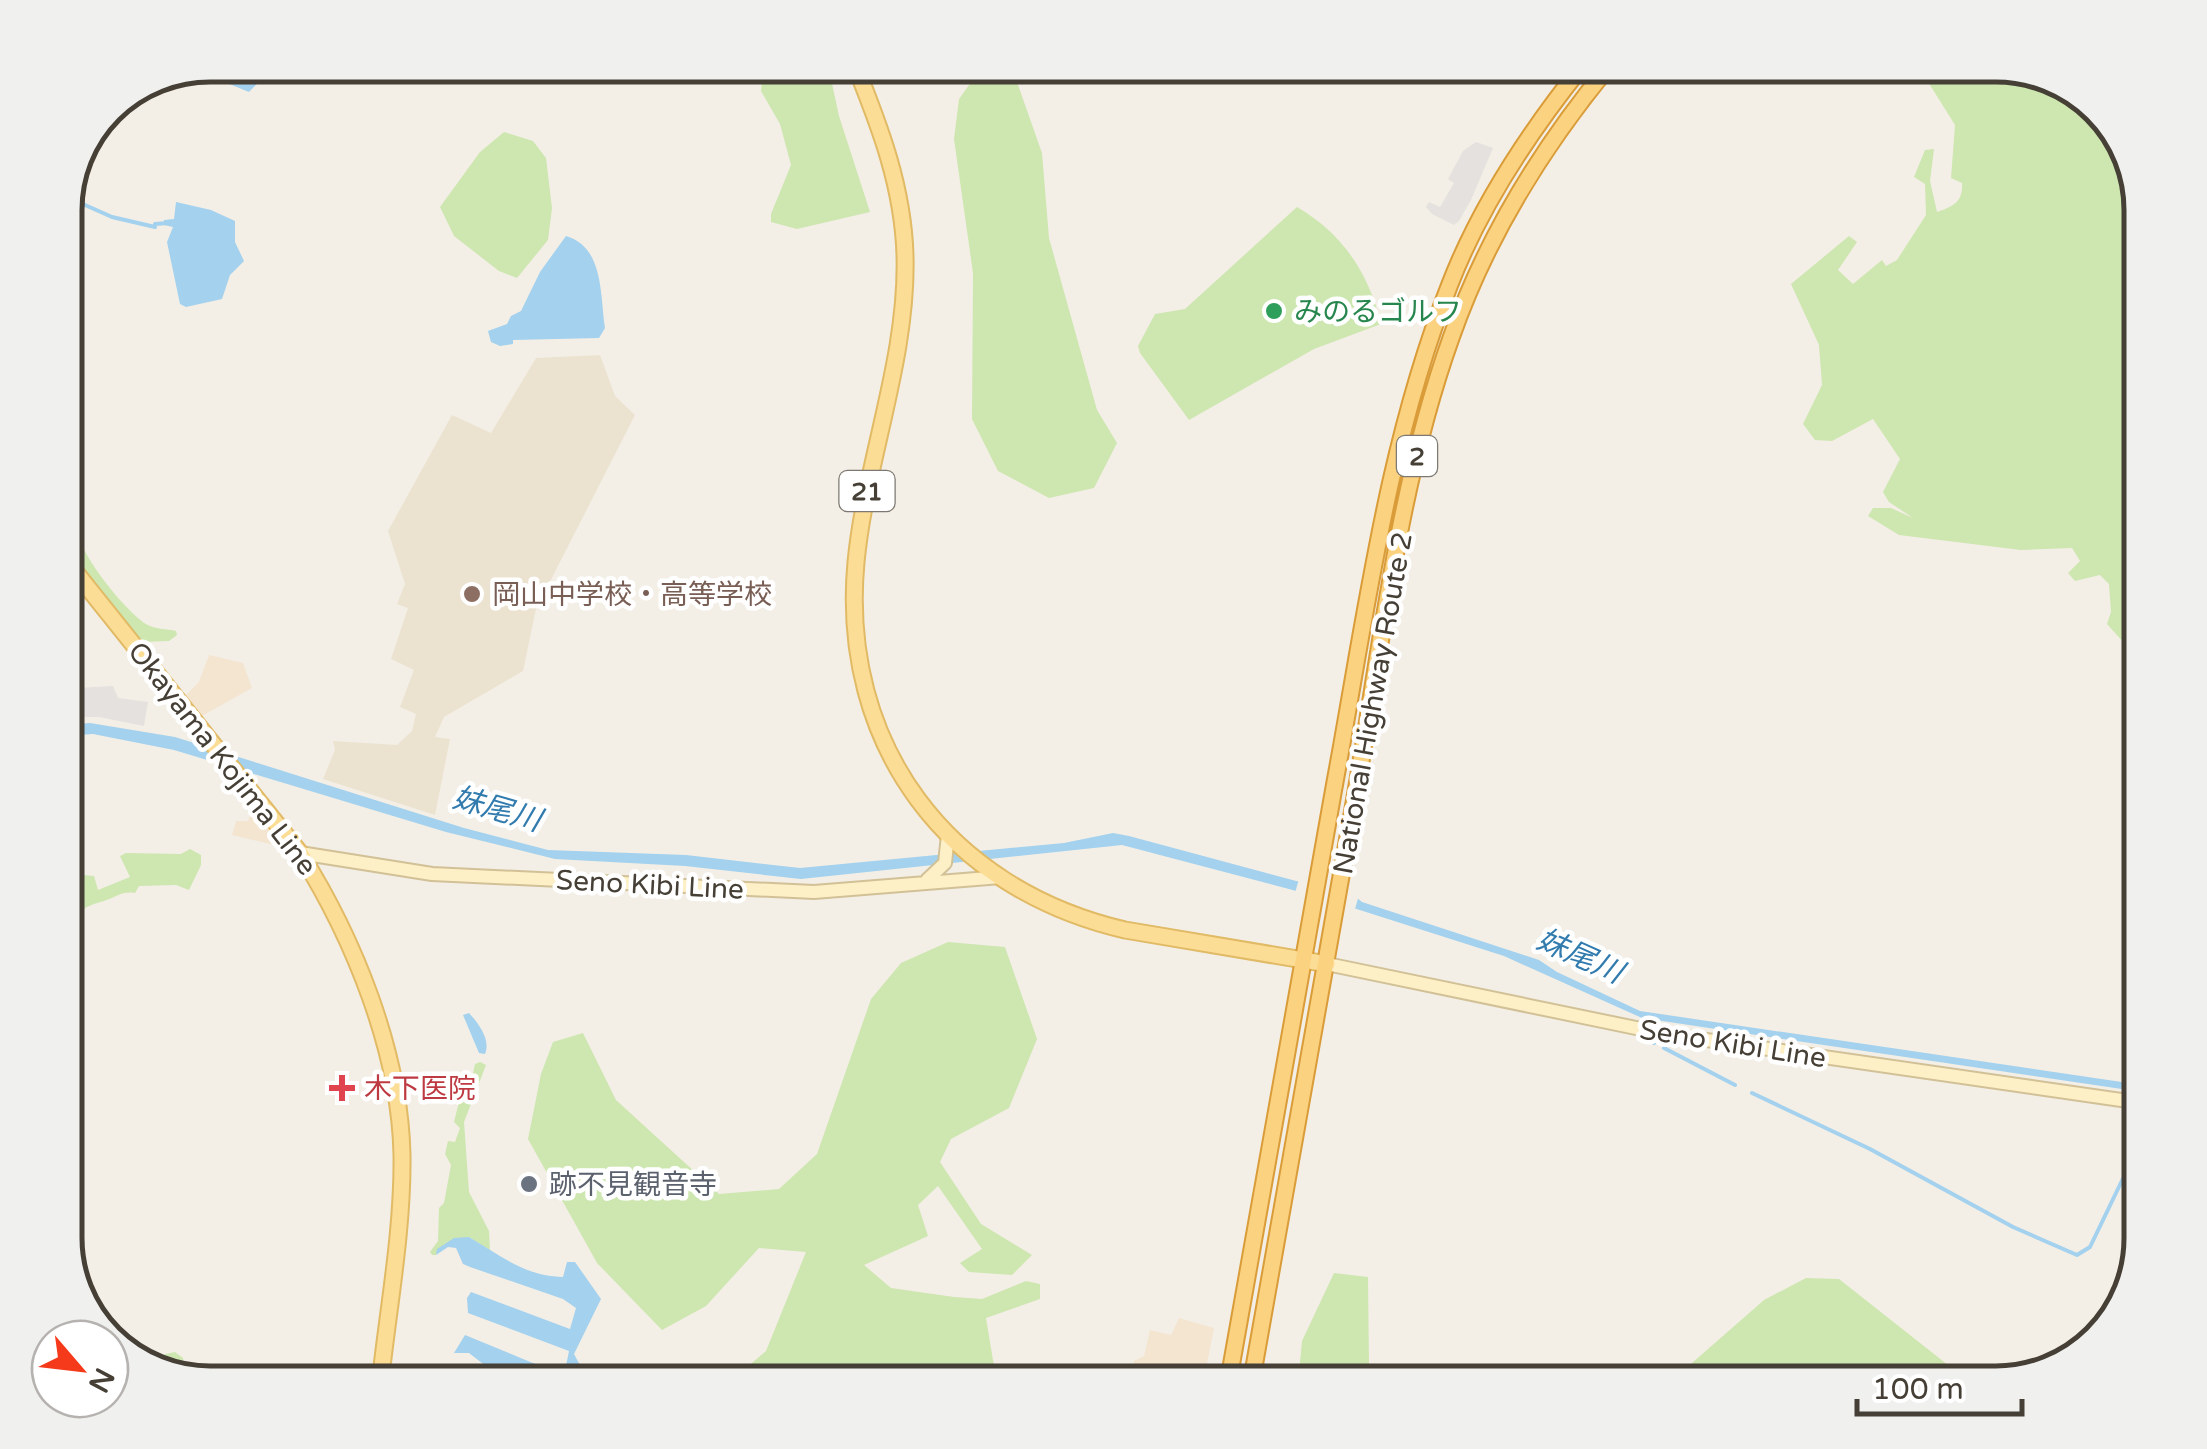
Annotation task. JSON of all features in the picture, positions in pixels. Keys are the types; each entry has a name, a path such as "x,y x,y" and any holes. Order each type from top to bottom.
{"highway":[{"name":"National Highway Route 2","path":"1231,1366 1396,455 1451,280 1498,188 1570,83"},
{"name":"National Highway Route 2","path":"1254,1366 1406,510 1434,390 1451,336 1495,235 1560,130 1596,83"}],"main road":[{"name":"21","path":"863,83 887,145 902,220 904,256 898,340 856,564 858,641 886,746 916,801 948,836 969,855 1042,902 1092,922 1327,964"},
{"name":"Okayama Kojima Line","path":"83,581 300,853 331,905 369,993 396,1096 401,1174 382,1366"},
{"path":"925,882 945,862 948,836"},
{"name":"Seno Kibi Line","path":"300,853 432,874 814,892 1002,877"},
{"name":"Seno Kibi Line","path":"1327,964 1665,1034 2124,1100"}],"shaded area":[{"path":"1476,142 1493,148 1471,200 1454,225 1426,207 1429,202 1440,207 1454,183 1448,179 1463,151"},
{"name":"岡山中学校・高等学校","path":"600,355 615,396 635,415 536,609 523,671 444,717 435,737 450,739 435,815 323,779 335,750 333,741 397,745 412,731 416,714 400,707 414,670 391,659 408,608 397,604 405,584 388,531 452,415 491,433 536,358"},
{"path":"209,655 243,663 252,688 200,717 184,697 199,682"},
{"path":"113,686 118,698 148,702 144,726 83,717 83,688"},
{"path":"254,804 279,838 270,844 232,835 236,821 248,821"},
{"path":"1179,1318 1214,1328 1207,1366 1133,1366 1134,1361 1144,1356 1150,1330 1171,1335"}],"green space":[{"path":"762,83 832,83 870,212 797,229 771,222 791,165 780,124 761,91"},
{"path":"971,83 1017,83 1042,153 1049,238 1097,410 1117,443 1094,488 1049,498 998,471 972,419 973,273 954,139 959,99"},
{"path":"1929,83 1996,83 2037,89 2067,104 2093,126 2118,170 2124,211 2124,643 2107,624 2111,612 2109,584 2100,575 2075,581 2068,573 2080,561 2072,548 2021,550 1899,535 1868,516 1873,508 1891,508 1913,518 1889,502 1883,492 1900,459 1873,419 1832,441 1815,440 1803,424 1822,385 1819,345 1791,284 1849,236 1857,242 1838,270 1853,284 1882,260 1886,266 1897,260 1926,215 1925,184 1914,177 1925,150 1934,149 1930,181 1937,212 1953,205 1961,195 1962,183 1951,178 1955,125"},
{"path":"504,132 533,141 546,158 552,208 548,240 517,278 499,271 454,236 440,207 480,152"},
{"name":"みのるゴルフ","path":"1297,207 1327,229 1351,256 1369,288 1381,324 1314,349 1189,420 1138,346 1155,314 1185,309"},
{"path":"83,547 97,571 135,615 146,624 176,631 177,635 169,641 141,642 83,571"},
{"path":"190,849 201,855 201,865 189,890 176,885 139,886 135,893 83,909 83,875 94,876 98,890 130,877 120,856 126,853 181,854"},
{"path":"948,942 1005,947 1037,1039 1009,1108 951,1139 940,1162 981,1224 1032,1255 1012,1275 969,1272 960,1263 982,1249 938,1186 918,1205 928,1236 864,1265 891,1288 982,1299 1026,1281 1040,1284 1040,1299 986,1318 994,1366 748,1366 766,1351 806,1252 759,1248 706,1306 662,1330 597,1263 528,1139 541,1074 553,1042 583,1033 616,1100 719,1194 779,1189 817,1154 871,999 901,963"},
{"path":"475,1064 486,1065 464,1122 469,1192 489,1231 490,1250 469,1237 432,1255 451,1165 445,1154 448,1141 455,1142 460,1128 454,1122 461,1094 443,1083 466,1083 472,1078"},
{"path":"1334,1273 1368,1277 1369,1366 1300,1366 1302,1341"},
{"path":"1806,1278 1839,1279 1949,1366 1689,1366 1764,1300"},
{"path":"175,1352 184,1363 170,1360 159,1355"}],"water":[{"path":"227,83 259,83 249,92"},
{"path":"176,202 211,210 235,221 235,242 244,261 230,275 222,299 186,307 180,304 167,242 173,227 164,225 164,220 174,219"},
{"path":"566,236 587,250 594,261 605,328 599,338 513,340 513,344 500,346 491,342 488,331 507,324 511,316 521,311 540,272"},
{"name":"妹尾川","path":"83,724 175,737 464,828 548,850 686,855 800,868 1064,843 1113,833 1356,897 1539,960 1640,1011 2124,1082 2124,1089 1642,1018 1504,956 1319,897 1122,845 801,879 685,866 555,859 446,832 174,750 83,735"},
{"path":"469,1013 485,1038 485,1054 479,1053 463,1015"},
{"path":"469,1237 513,1263 549,1276 563,1277 567,1262 575,1262 601,1299 574,1354 580,1366 566,1366 569,1351 468,1313 467,1298 471,1292 570,1329 576,1308 563,1299 463,1264 456,1248 448,1247 436,1255 437,1249 454,1238"},
{"path":"465,1335 540,1366 486,1366 469,1353 454,1353"}],"pier":[{"path":"1299,879 1359,895 1355,909 1295,893"}],"waterway":[{"path":"83,204 112,217 155,227 168,223"},
{"path":"1636,1034 1654,1043"},
{"path":"1664,1048 1735,1085"},
{"path":"1752,1093 1870,1149 2013,1227 2077,1255 2090,1247 2124,1176"}],"place":[{"name":"みのるゴルフ","path":"1274,311"},
{"name":"岡山中学校・高等学校","path":"472,594"},
{"name":"木下医院","path":"342,1088"},
{"name":"跡不見観音寺","path":"529,1184"}]}
